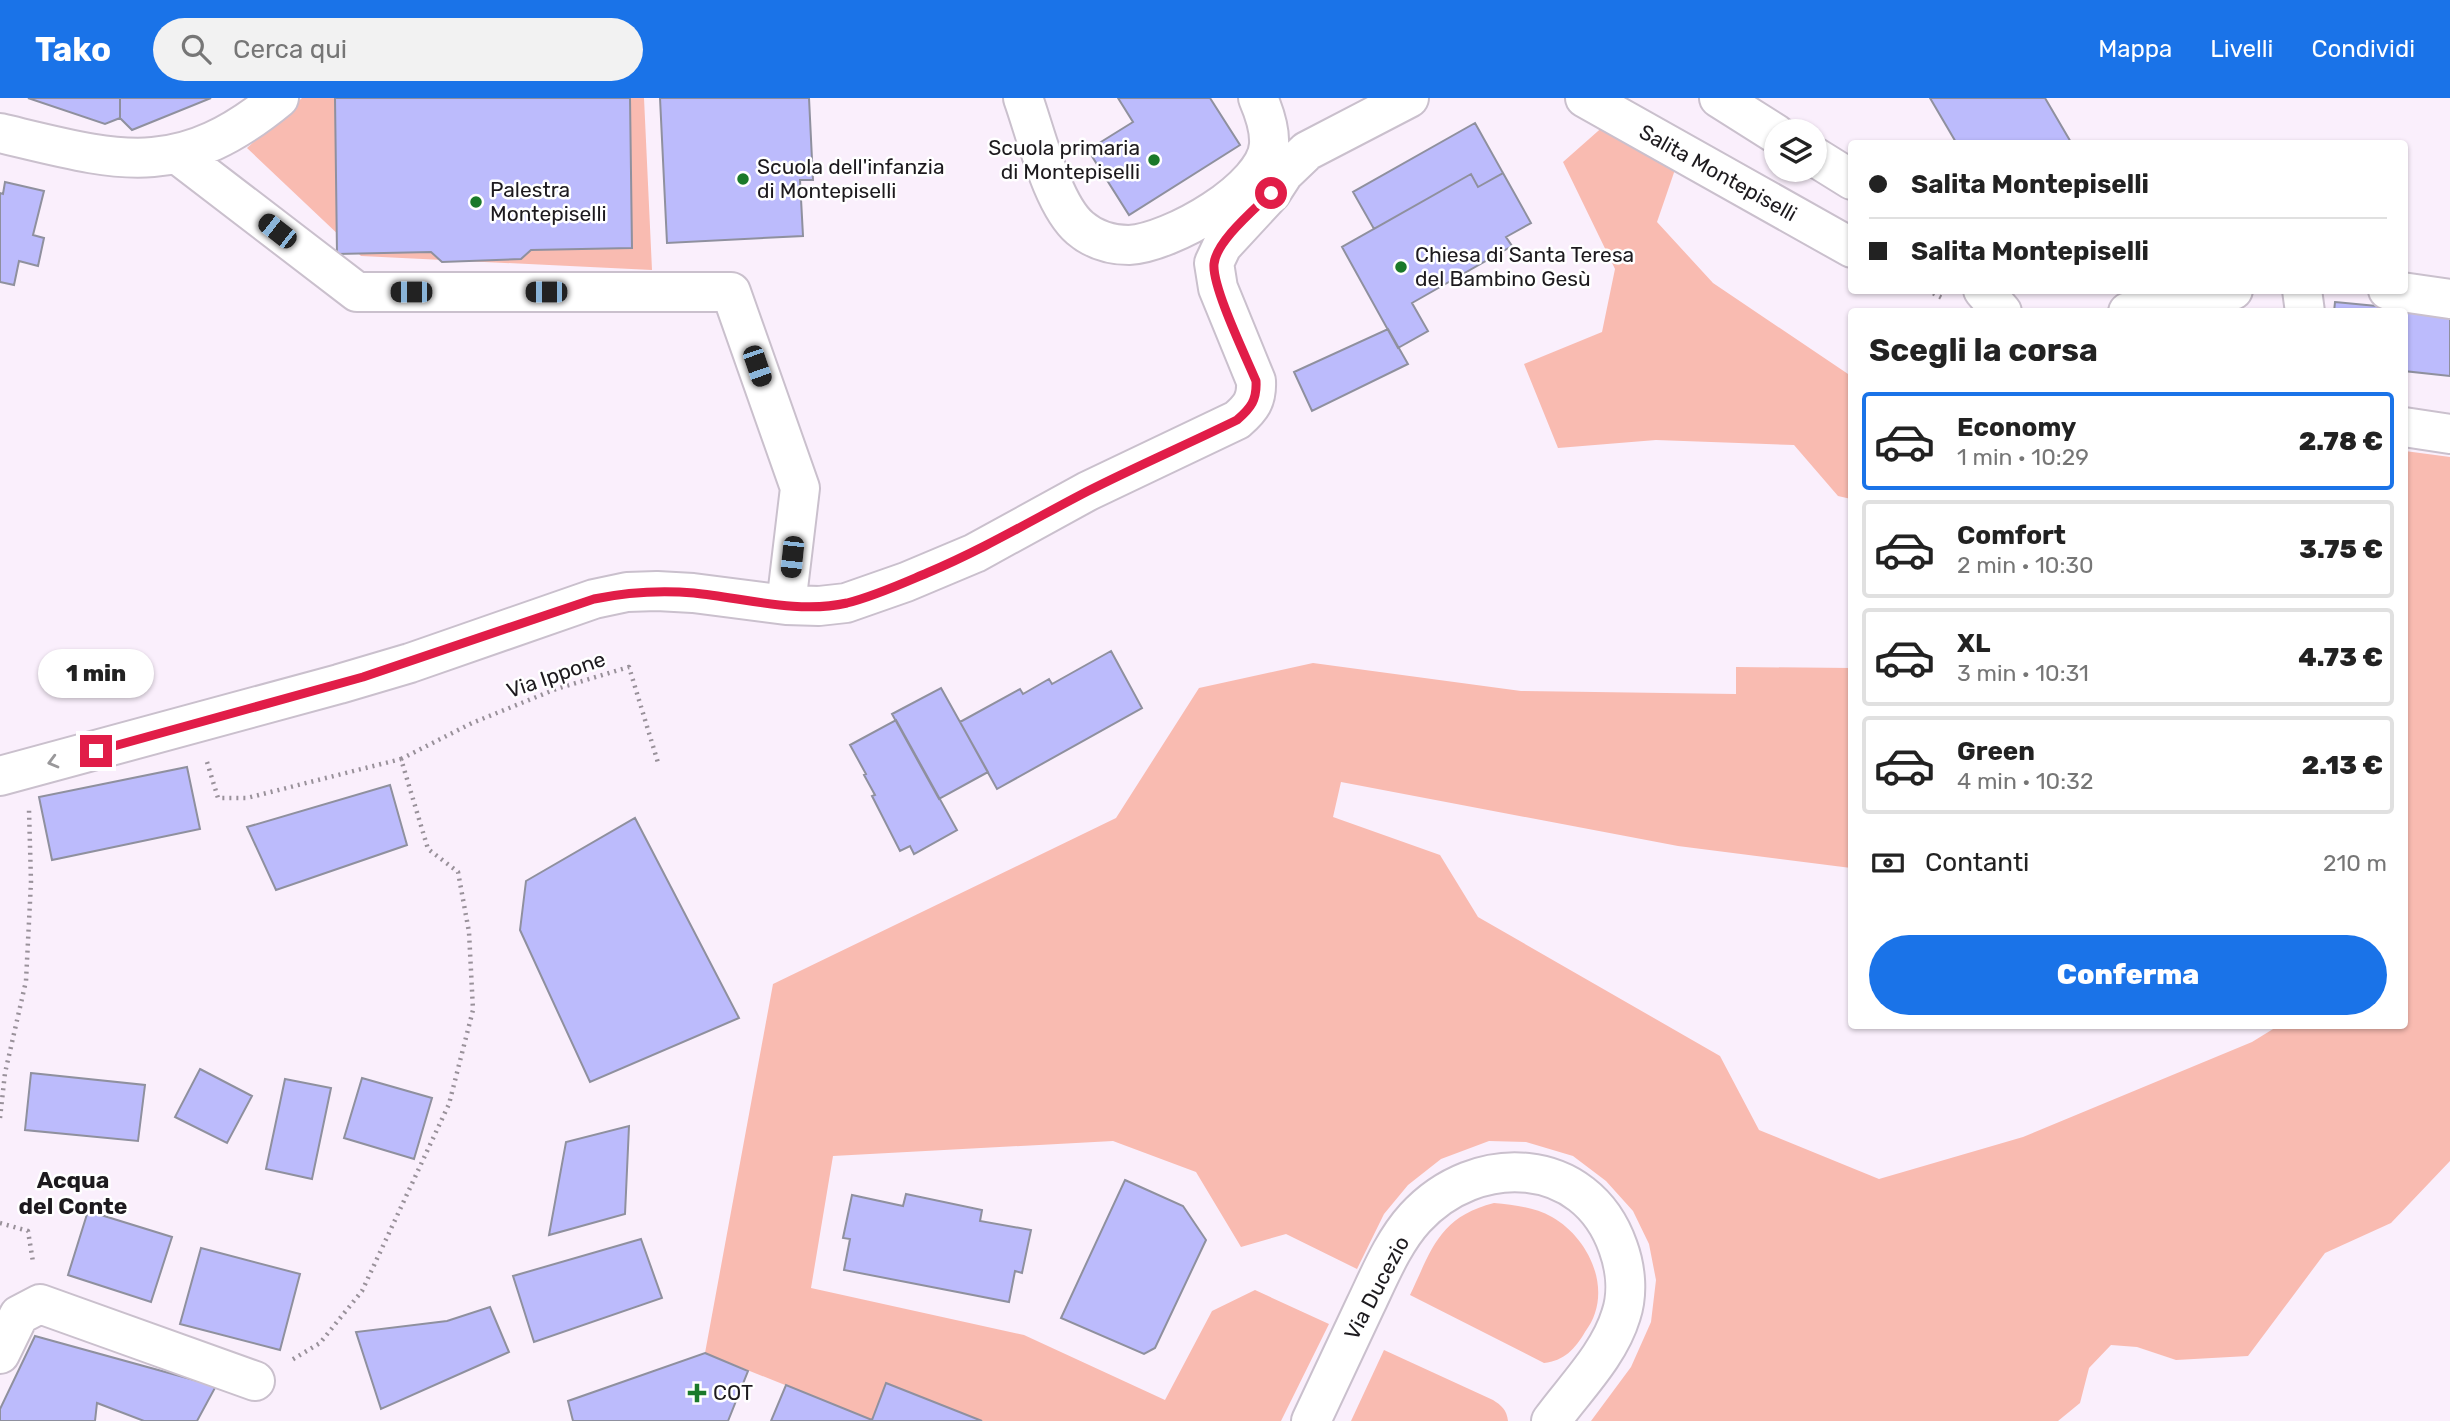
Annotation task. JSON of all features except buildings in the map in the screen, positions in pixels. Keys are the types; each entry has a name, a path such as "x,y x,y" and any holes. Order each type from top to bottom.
{"street":[{"path":"0,134 99,156 131,159 177,154 217,140 236,130 279,98"},
{"path":"1023,98 1056,192 1066,212 1079,227 1094,237 1111,244 1129,245 1146,242 1191,225 1272,170 1409,98"},
{"path":"0,776 339,684 410,663 594,599 627,592 693,593 786,605 846,603 906,583 975,552 1088,491 1237,420 1249,410 1257,397 1256,381 1218,288 1214,263 1222,246 1271,193 1272,170 1266,118 1258,98"},
{"name":"Salita Montepiselli","path":"1585,98 1848,246"},
{"path":"1719,98 1764,126"},
{"path":"177,154 357,292 731,292 800,488 786,605"},
{"path":"1827,164 1848,178"},
{"path":"2408,267 2450,275"},
{"path":"2408,293 2450,299"},
{"path":"1986,294 1999,308"},
{"path":"2148,308 2215,294"},
{"path":"2408,428 2450,434"},
{"name":"Via Ducezio","path":"1311,1421 1380,1275 1415,1219 1454,1186 1498,1172 1542,1175 1564,1184 1580,1195 1608,1225 1622,1257 1625,1294 1622,1314 1614,1334 1598,1360 1551,1421"},
{"path":"0,1354 19,1315 40,1304 255,1381"}],"path":[{"name":"Via Ippone","path":"401,759 496,713 556,689 629,667 659,766"},
{"path":"168,731 174,750 202,744 218,798 247,798 401,759 428,849 457,872 469,932 473,1010 449,1104 362,1291 320,1343 255,1381"},
{"path":"0,1118 5,1073 26,981 31,882 28,806"},
{"path":"0,1223 28,1231 40,1304"}],"shaded area":[{"name":"Palestra Montepiselli","path":"302,98 644,98 652,270 361,256 247,148"},
{"path":"1606,124 1679,158 1657,222 1713,283 1848,374 1848,498 1838,496 1794,445 1656,440 1558,448 1524,364 1602,332 1615,269 1563,162"},
{"path":"2408,451 2450,457 2450,1161 2391,1223 2325,1253 2248,1356 2176,1360 2137,1347 2111,1345 2089,1368 2080,1403 2058,1421 1591,1421 1631,1367 1651,1322 1656,1280 1649,1244 1633,1211 1606,1181 1573,1156 1526,1142 1489,1141 1441,1159 1408,1185 1384,1214 1357,1269 1286,1234 1241,1247 1196,1172 1113,1141 833,1156 811,1288 1024,1335 1165,1400 1212,1311 1255,1290 1329,1324 1281,1421 982,1421 887,1383 872,1420 705,1353 773,984 1116,818 1199,688 1313,663 1521,691 1736,694 1736,667 1848,668 1848,868 1678,846 1341,782 1333,817 1440,855 1478,917 1720,1056 1759,1130 1879,1179 2023,1137 2252,1042 2273,1029 2408,1029"},
{"path":"1494,1203 1531,1209 1552,1217 1574,1235 1590,1258 1598,1285 1595,1313 1577,1344 1557,1360 1544,1363 1410,1295 1432,1249 1449,1226 1476,1209"},
{"path":"1384,1350 1493,1400 1503,1408 1508,1421 1351,1421"}],"place":[{"name":"Scuola primaria di Montepiselli","path":"1154,160"},
{"name":"Scuola dell'infanzia di Montepiselli","path":"743,179"},
{"name":"Palestra Montepiselli","path":"476,202"},
{"name":"Chiesa di Santa Teresa del Bambino Gesù","path":"1401,267"},
{"name":"COT","path":"697,1393"}],"district":[{"name":"Acqua del Conte","path":"73,1193"}],"route":[{"path":"96,751 410,663 594,599 627,592 657,591 786,605 846,603 906,583 975,552 1088,491 1237,420 1249,410 1257,397 1256,381 1218,288 1214,263 1222,246 1236,228 1271,193"}]}
